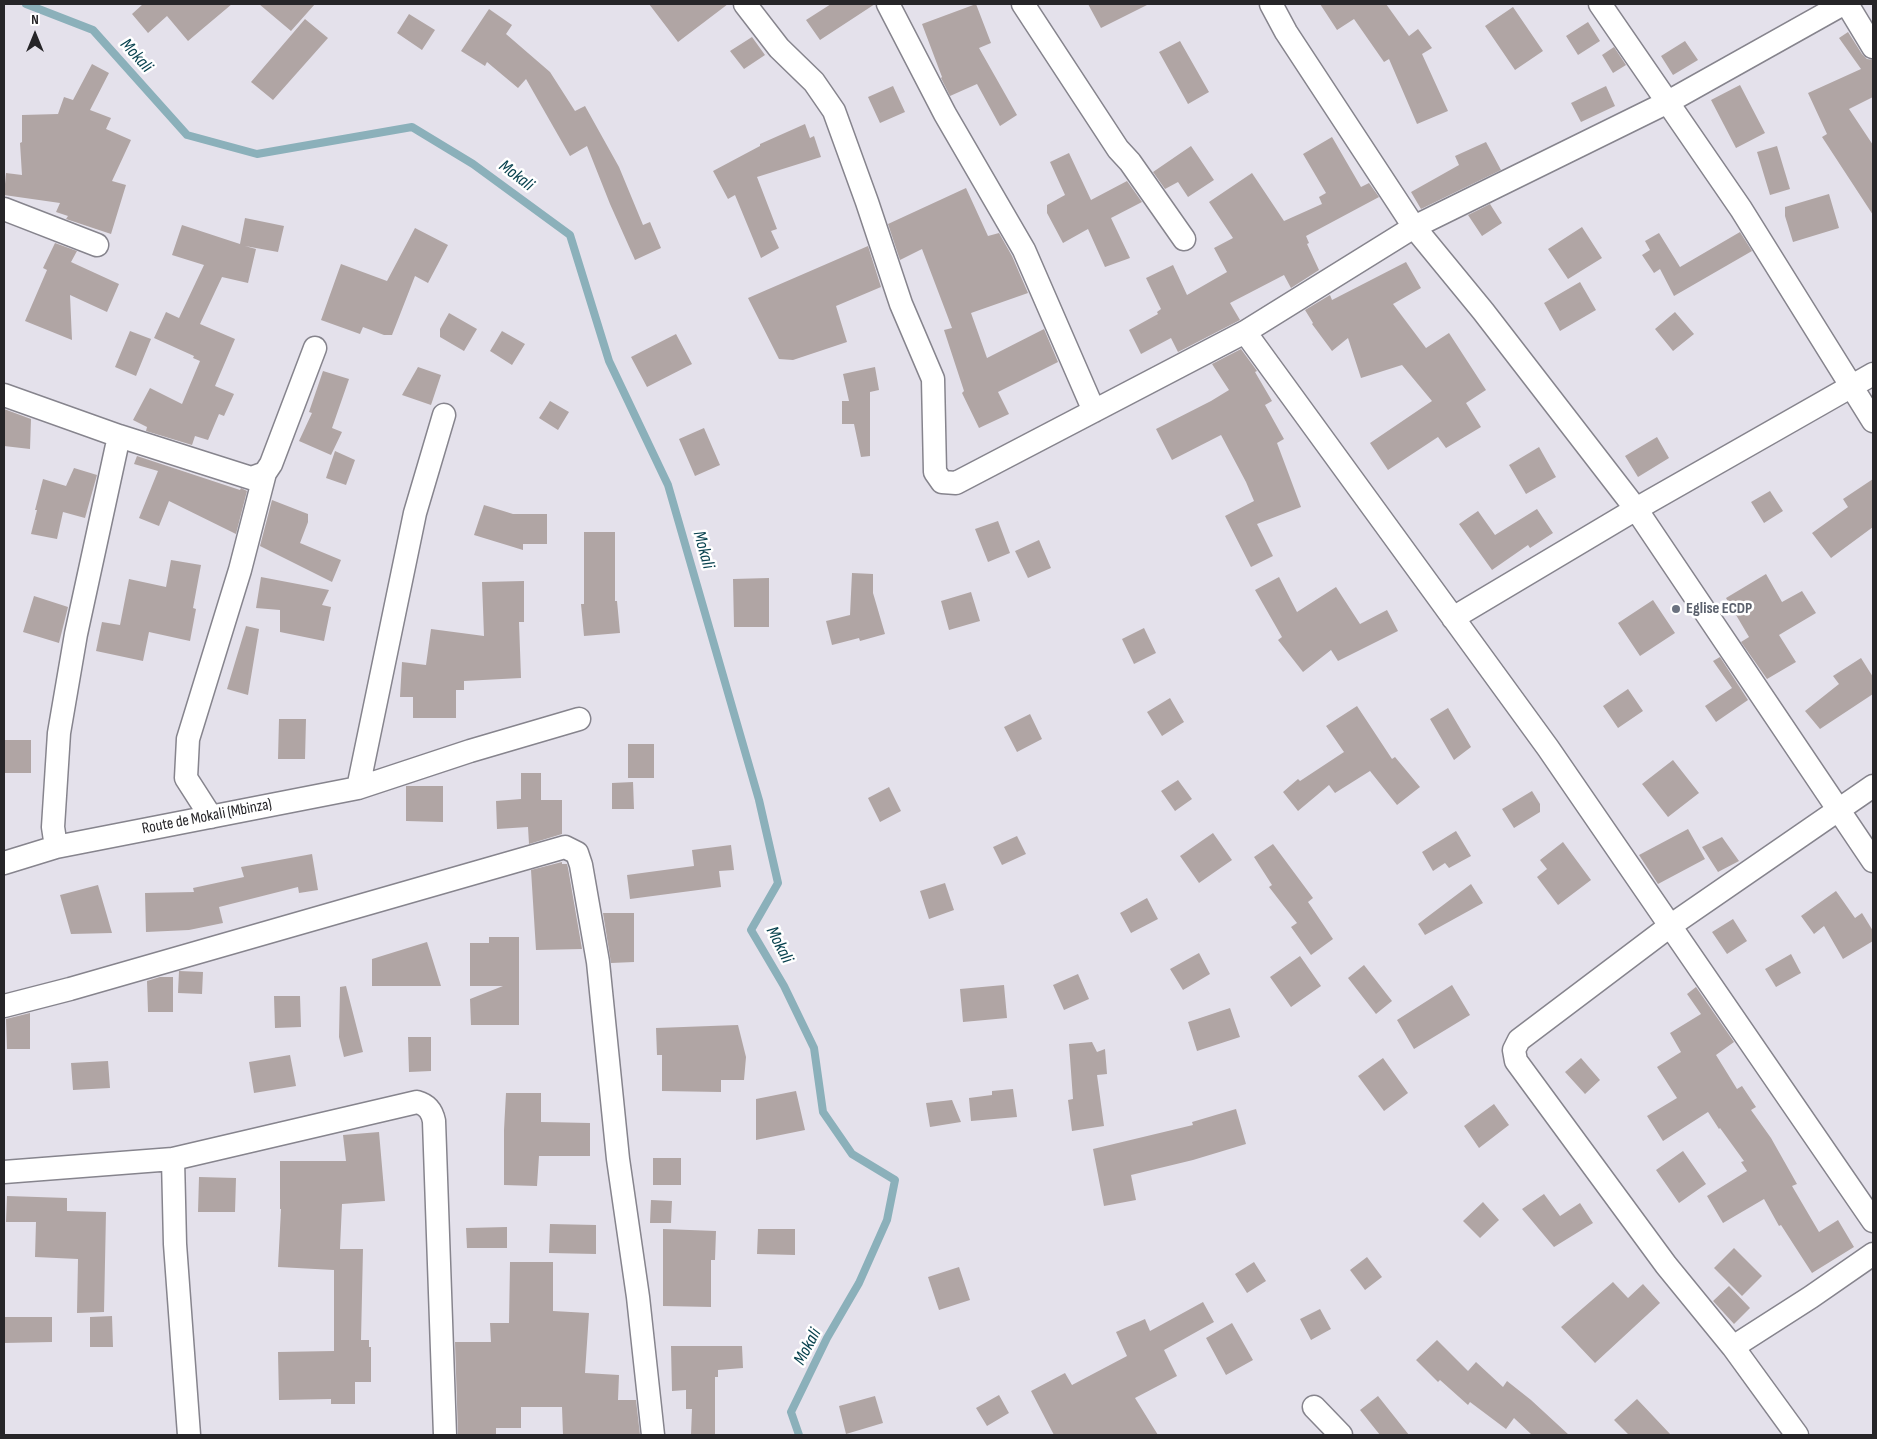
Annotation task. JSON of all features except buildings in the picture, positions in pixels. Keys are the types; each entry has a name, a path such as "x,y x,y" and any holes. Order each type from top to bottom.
{"street":[{"path":"745,4 779,48 814,82 834,111 901,304 934,379 935,472 942,482 956,483 1245,332 1414,227 1668,102 1843,4"},
{"path":"888,4 945,114 1024,250 1094,411"},
{"path":"1023,4 1118,149 1130,162 1184,239"},
{"path":"1271,4 1286,32 1414,227 1636,509 1873,860"},
{"path":"1600,4 1741,209 1873,422"},
{"path":"1847,4 1873,46"},
{"path":"4,209 96,245"},
{"path":"1245,332 1548,748 1873,1221"},
{"path":"211,817 186,778 188,739 240,570 265,473 271,464 315,348"},
{"path":"1453,618 1636,509 1873,374"},
{"path":"4,395 119,436 251,478 265,473"},
{"path":"358,788 415,513 444,414"},
{"path":"56,847 53,827 59,733 76,634 119,436"},
{"name":"Route de Mokali (Mbinza)","path":"4,863 56,847 358,788 470,751 579,719"},
{"path":"1797,1435 1733,1347 1660,1257 1516,1061 1514,1050 1519,1040 1670,926 1873,786"},
{"path":"4,1006 70,989 565,847 577,853 581,865 598,962 618,1159 638,1297 653,1435"},
{"path":"4,1172 172,1159 416,1102 424,1104 432,1112 434,1121 445,1435"},
{"path":"172,1159 175,1244 189,1435"},
{"path":"1733,1347 1811,1298 1873,1254"},
{"path":"1314,1406 1341,1435"}],"waterway":[{"name":"Mokali","path":"26,4 93,30 187,135 257,154 412,127 473,164 570,235 609,361 668,485 759,800 778,883 751,930 784,986 814,1048 823,1112 852,1154 895,1180 887,1220 859,1283 827,1338 791,1412 799,1435"}],"place":[{"name":"Eglise ECDP","path":"1676,609"}]}
